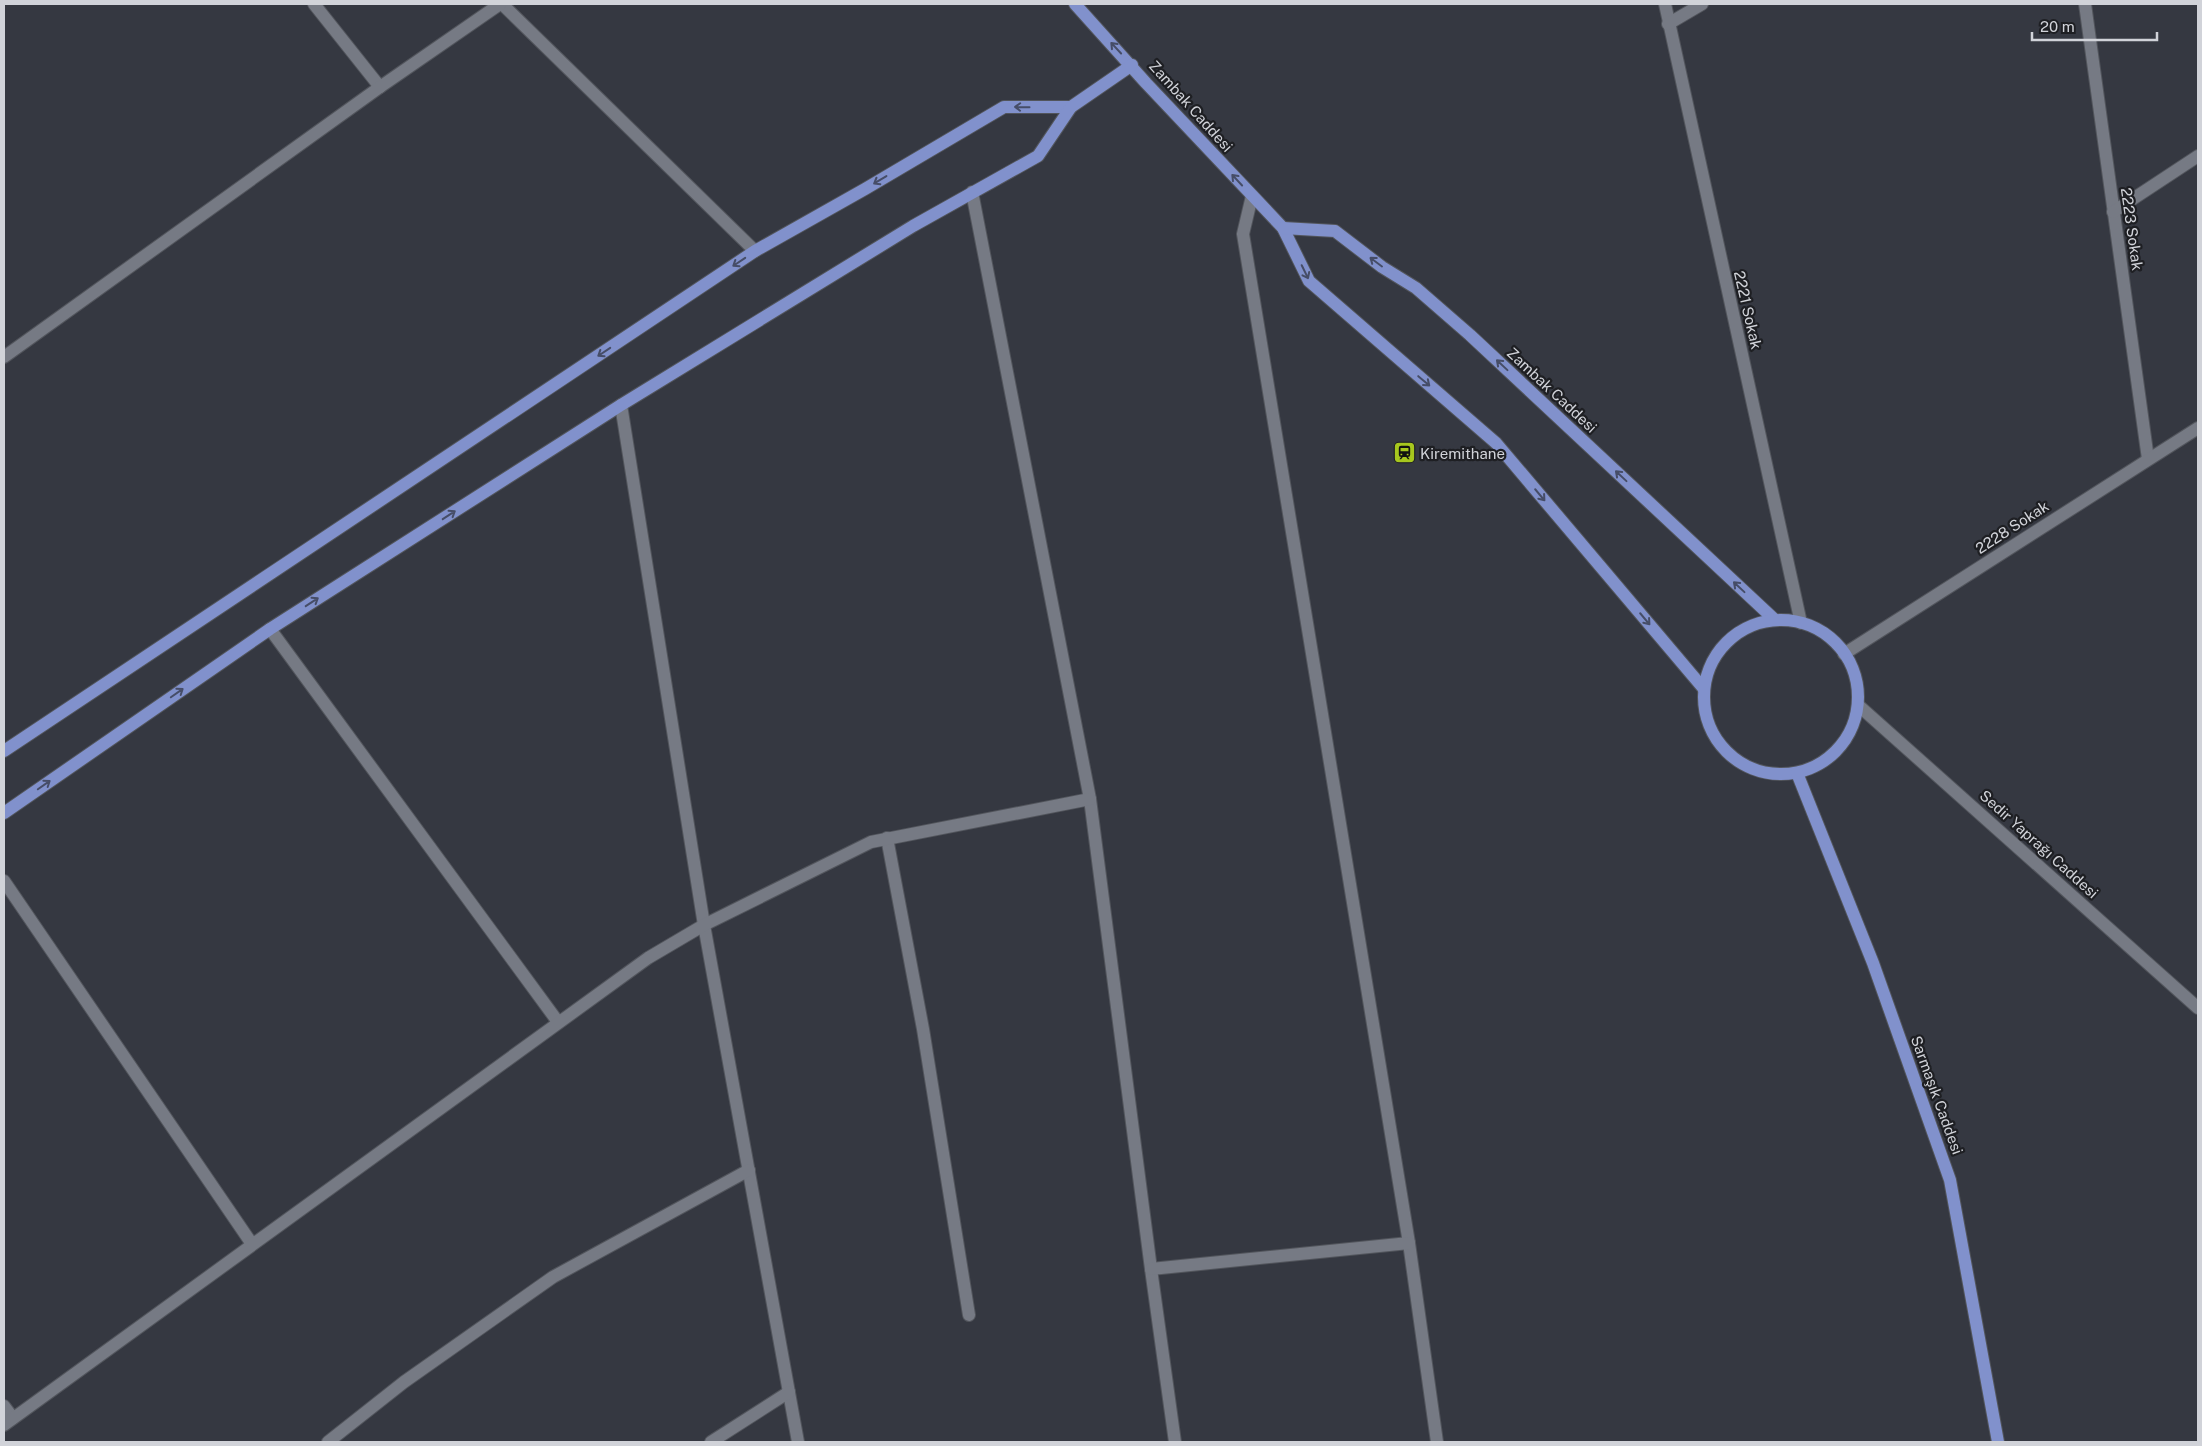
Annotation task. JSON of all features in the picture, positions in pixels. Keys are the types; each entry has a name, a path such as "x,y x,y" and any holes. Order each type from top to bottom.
{"main road":[{"name":"Zambak Caddesi","path":"1075,4 1283,228 1309,282 1496,443 1704,689"},
{"path":"4,813 270,629 621,405 972,192 1038,156 1071,107 1132,65"},
{"path":"4,751 755,251 1004,107 1071,107"},
{"name":"Zambak Caddesi","path":"1283,228 1335,231 1382,267 1416,288 1470,335 1775,620"},
{"path":"1775,620 1802,623 1826,634 1844,654 1856,678 1858,705 1852,728 1839,749 1820,764 1797,773 1773,774 1750,768 1729,755 1714,736 1705,713 1704,689 1711,664 1726,642 1749,626 1775,620"},
{"name":"Sarmaşık Caddesi","path":"1797,773 1873,962 1950,1180 1998,1442"}],"street":[{"path":"314,4 380,87"},
{"path":"4,356 380,87 501,4 755,251"},
{"name":"2221 Sokak","path":"1665,4 1802,623"},
{"path":"1668,24 1702,4"},
{"name":"2223 Sokak","path":"2085,4 2148,459"},
{"path":"2113,212 2198,156"},
{"path":"972,192 1090,799 1175,1442"},
{"path":"1252,196 1243,234 1409,1243 1436,1442"},
{"path":"621,405 704,925 798,1442"},
{"name":"2228 Sokak","path":"1844,654 2198,428"},
{"path":"270,629 558,1022"},
{"name":"Sedir Yaprağı Caddesi","path":"1858,705 2198,1008"},
{"path":"4,1406 8,1421 558,1022 648,958 704,925 871,842 1090,799"},
{"path":"888,838 923,1029 969,1315"},
{"path":"4,881 252,1244"},
{"path":"328,1442 404,1382 552,1278 748,1170"},
{"path":"1151,1269 1409,1243"},
{"path":"711,1442 789,1392"}],"place":[{"name":"Kiremithane","path":"1404,453"}]}
